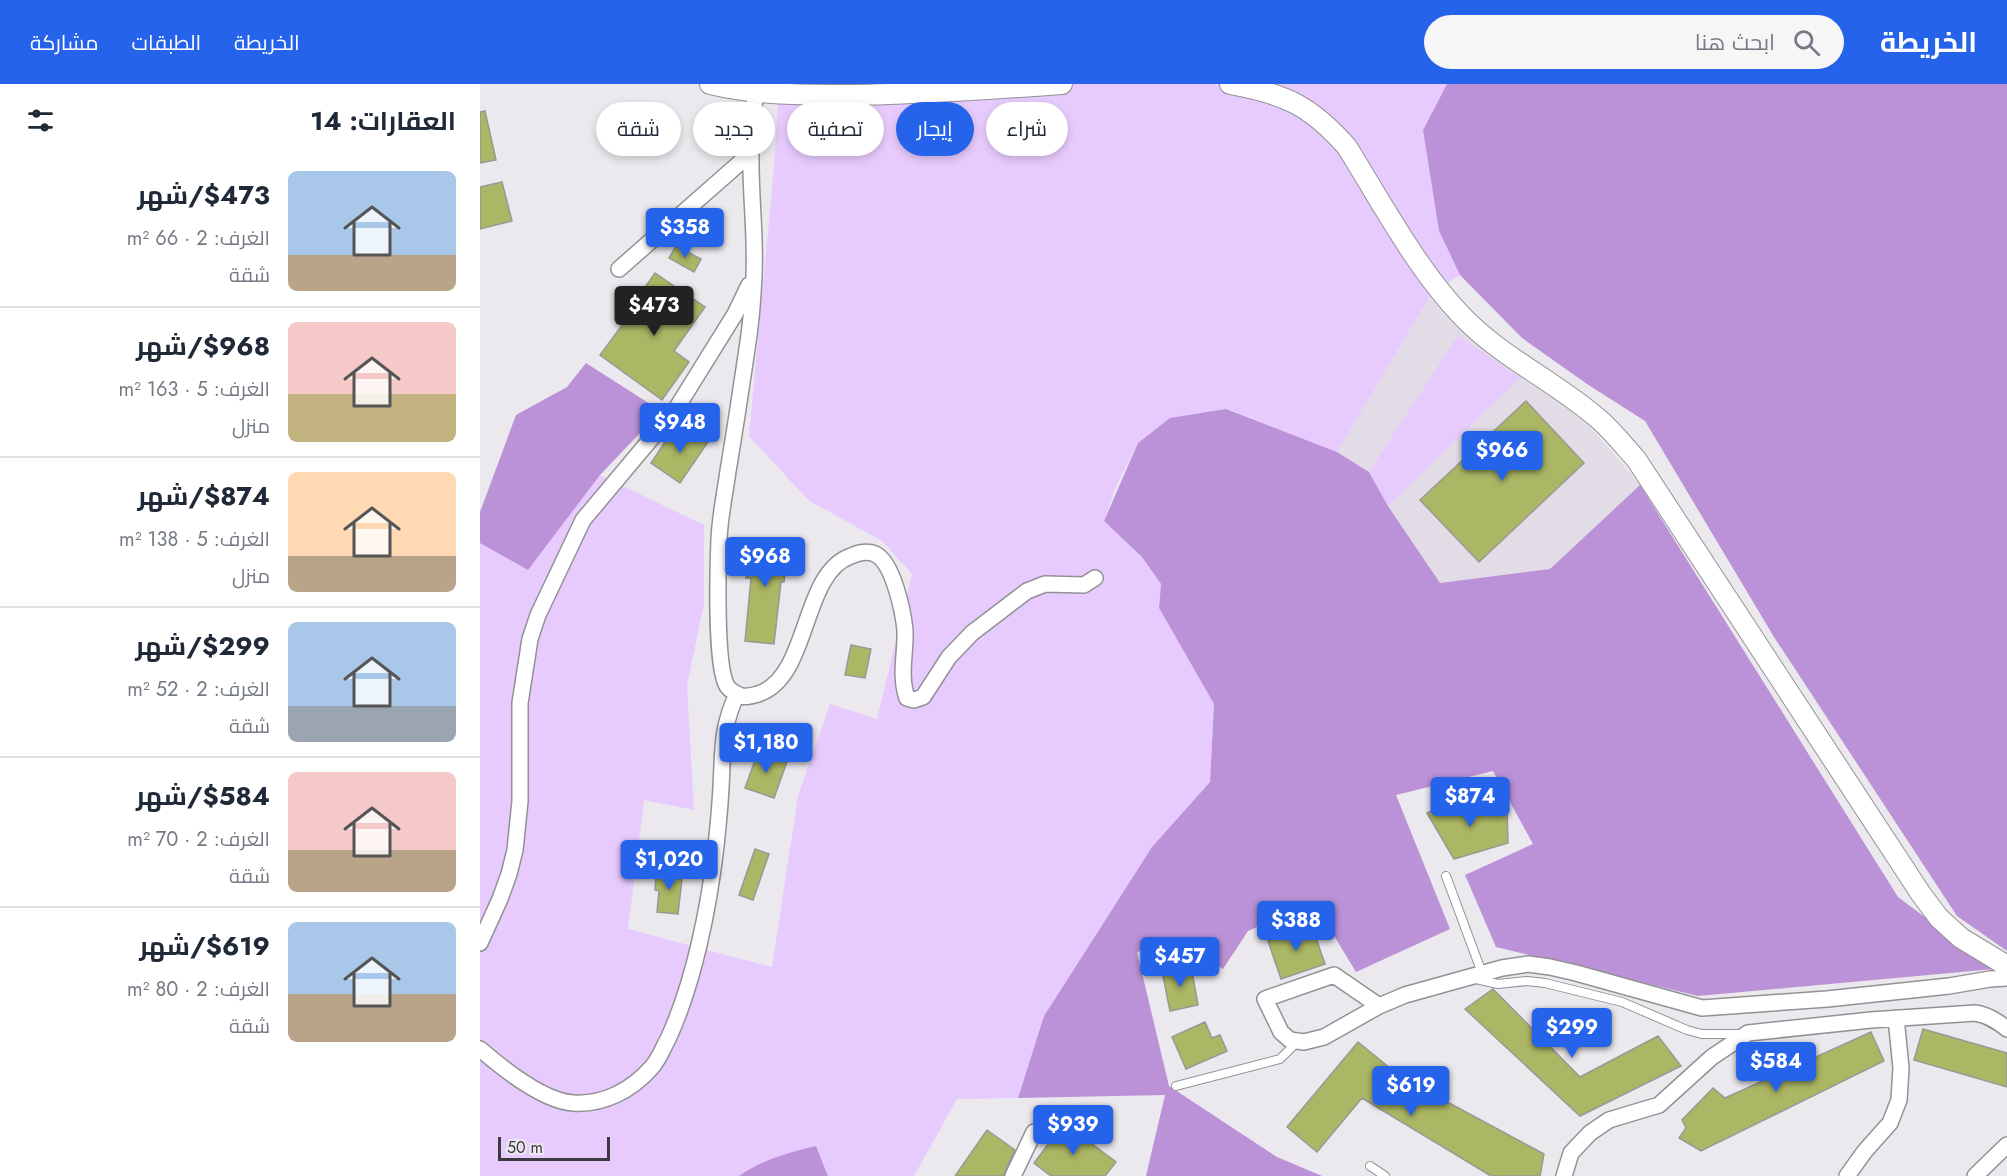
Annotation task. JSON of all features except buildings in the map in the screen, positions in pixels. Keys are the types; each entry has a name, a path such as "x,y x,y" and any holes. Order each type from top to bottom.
{"street":[{"path":"710,84 755,93 808,95 897,94 1062,84"},
{"path":"1230,84 1261,89 1287,99 1311,111 1331,129 1347,147 1426,270 1470,324 1506,353 1602,422 1636,459 1921,894 1939,918 1961,938 2007,966"},
{"path":"754,102 755,93"},
{"path":"620,269 748,156"},
{"path":"751,156 754,274 748,346 719,538 721,662 728,687 736,694 745,697 774,687 795,650 817,595 827,577 840,561 847,557 868,553 876,554 890,570 904,620 903,685 907,698 914,700 923,697 950,657 972,633 1027,591 1045,584 1084,585 1095,578"},
{"path":"480,943 500,899 515,850 520,801 520,703 526,657 538,615 583,520 676,409 735,314 754,274"},
{"path":"480,1049 534,1088 549,1096 572,1103 613,1097 630,1088 654,1065 675,1024 701,932 716,847 724,732 736,694"},
{"path":"1379,1006 1334,975 1265,999 1281,1032 1290,1040 1304,1042 1324,1037 1379,1006 1405,995 1475,975 1528,964 1622,984 1689,1005 1715,1008 1893,992 2007,978"},
{"path":"1564,1176 1571,1153 1590,1133 1609,1120 1659,1105 1712,1057 1748,1034 1896,1018 1975,1013 1984,1014 2007,1029"},
{"path":"1847,1176 1890,1123 1899,1100 1900,1068 1896,1018"},
{"path":"1013,1176 1034,1132"},
{"path":"1975,1176 2007,1145"}],"lane":[{"path":"1446,876 1475,975 1498,984 1521,981 1545,983 1616,1000 1702,1034 1748,1034"},
{"path":"1176,1086 1280,1059 1298,1041"},
{"path":"1370,1166 1385,1176"}],"shaded area":[{"path":"884,84 1447,84 1423,130 1439,231 1460,275 1432,293 1337,452 1227,409 1138,443 1114,491 1104,521 1142,557 1161,584 1159,608 1214,704 1210,782 1152,847 1044,1016 1018,1098 957,1099 914,1176 828,1176 816,1146 766,1161 739,1176 480,1176 480,543 528,569 600,475 704,525 704,604 687,685 694,810 644,800 628,929 772,967 798,796 830,704 877,719 912,574 882,541 808,500 749,436 778,103 787,103 787,156 884,156"},
{"path":"1447,84 2007,84 2007,951 1957,916 1774,637 1645,421 1522,338 1460,275 1439,231 1423,130"},
{"path":"1432,293 1581,416 1640,485 1550,569 1440,583 1388,506 1369,472 1337,452"},
{"path":"1458,335 1520,378 1388,506 1369,472"},
{"path":"586,363 661,411 600,475 528,570 480,543 480,512 516,415 567,387"},
{"path":"1226,409 1337,452 1369,472 1388,506 1440,583 1550,569 1640,485 1898,897 1994,969 1698,996 1496,947 1465,875 1533,844 1493,771 1396,795 1450,929 1356,972 1313,901 1248,931 1223,969 1180,941 1137,952 1169,1086 1277,1157 1322,1176 1146,1176 1165,1095 1018,1098 1044,1016 1152,847 1210,782 1214,704 1159,608 1161,584 1142,557 1104,521 1138,443 1170,418"},
{"path":"816,1146 828,1176 739,1176 766,1161"}]}
